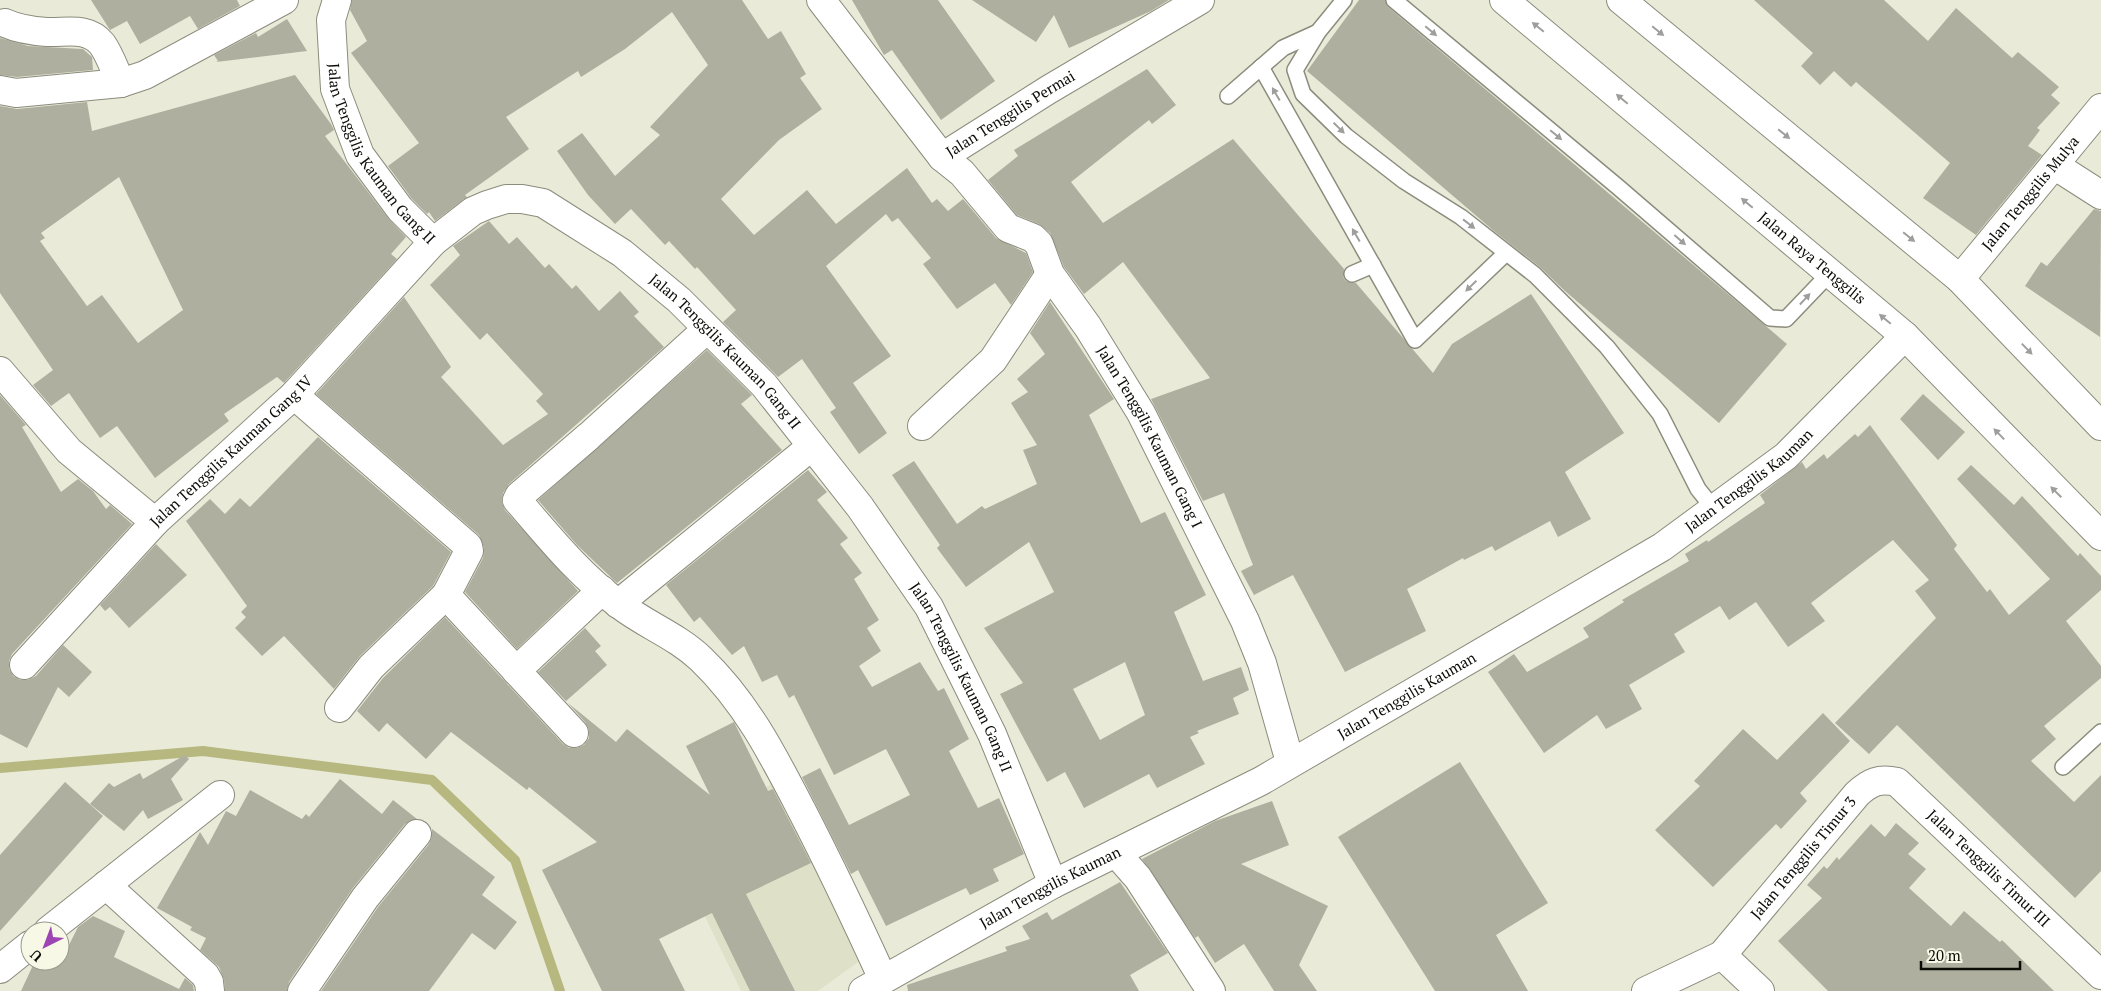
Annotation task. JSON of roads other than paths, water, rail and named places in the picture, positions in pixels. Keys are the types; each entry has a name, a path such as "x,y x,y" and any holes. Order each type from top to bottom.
{"street":[{"path":"0,90 16,93 121,83 145,75 284,0"},
{"name":"Jalan Tenggilis Kauman Gang II","path":"337,0 331,20 335,88 360,155 400,209 433,242 473,211 487,205 506,199 522,199 543,203 622,253 679,300 764,385 860,507 929,607 992,734 1054,884"},
{"name":"Jalan Tenggilis Permai","path":"820,0 942,157 1048,90 1200,0"},
{"path":"1621,0 1960,279 2093,419"},
{"name":"Jalan Raya Tenggilis","path":"1508,3 1564,48 1905,336 2033,469 2101,536"},
{"path":"5,23 16,28 49,32 72,30 85,33 102,44 121,83"},
{"name":"Jalan Tenggilis Mulya","path":"1960,279 2101,108"},
{"name":"Jalan Tenggilis Kauman Gang I","path":"942,157 962,173 1008,228 1037,241 1050,274 1088,327 1141,413 1245,621 1262,663 1290,762"},
{"path":"2054,164 2101,195"},
{"name":"Jalan Tenggilis Kauman Gang IV","path":"0,371 68,451 155,522 294,395 433,242"},
{"path":"922,426 993,360 1050,274"},
{"path":"707,329 589,436 517,498 570,561 610,597 640,619 675,638 701,658 725,684 762,734 841,886 883,984"},
{"name":"Jalan Tenggilis Kauman","path":"883,984 1054,884 1261,781 1290,762 1662,548 1786,456 1905,336"},
{"path":"294,395 468,546 469,551 446,595 371,667 339,708"},
{"path":"516,671 610,597 812,446"},
{"path":"24,665 155,522"},
{"path":"446,595 574,733"},
{"name":"Jalan Tenggilis Timur 3","path":"1722,955 1857,794 1874,781 1884,779 1897,782"},
{"name":"Jalan Tenggilis Timur III","path":"1897,782 2101,976"},
{"path":"61,921 220,795"},
{"path":"302,991 365,898 417,834"},
{"path":"1116,854 1138,878 1211,991"},
{"path":"106,885 205,975 209,982 210,991"},
{"path":"0,969 20,953"},
{"path":"1646,991 1678,974 1722,955 1760,991"}],"lane":[{"path":"1344,0 1318,32 1295,70 1303,94 1346,136 1404,181 1461,218 1535,275 1607,347 1660,414 1698,489 1714,509"},
{"path":"1394,0 1618,187 1770,318 1786,319 1830,273"},
{"path":"1228,96 1283,48 1318,32"},
{"path":"1261,67 1415,340 1506,253"},
{"path":"1352,274 1373,264"},
{"path":"2063,767 2101,732"}],"waterway":[{"path":"0,768 203,751 432,780 515,860 560,991"}]}
